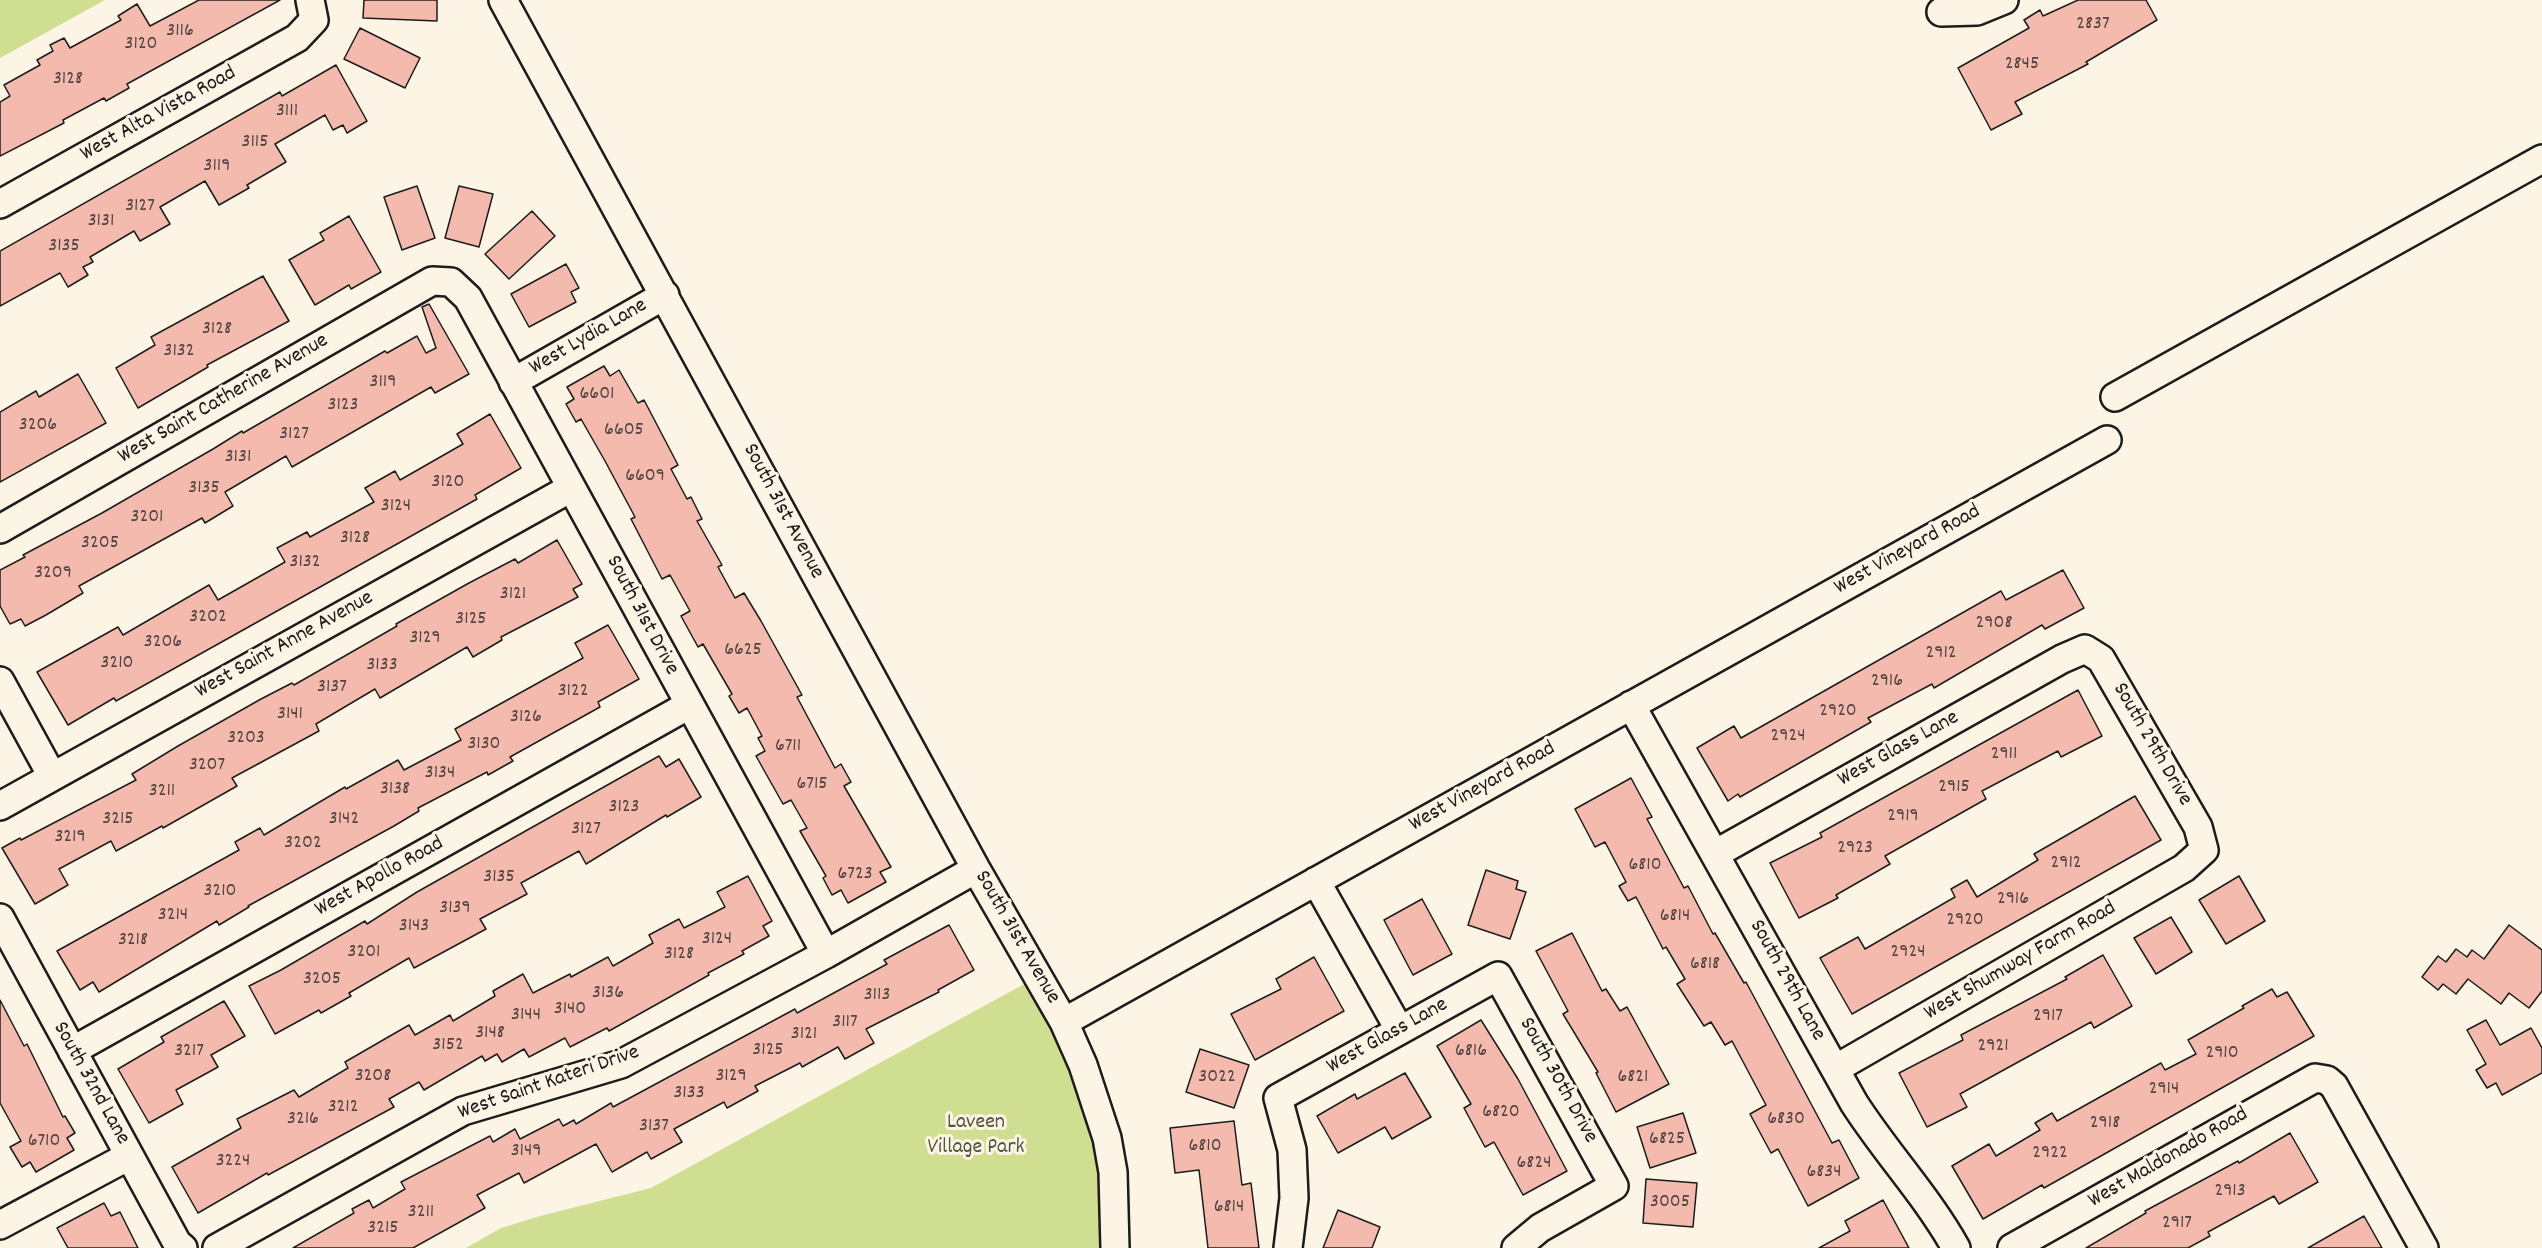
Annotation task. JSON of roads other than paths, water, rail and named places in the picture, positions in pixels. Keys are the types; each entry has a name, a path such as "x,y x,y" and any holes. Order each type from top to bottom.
{"street":[{"name":"South 31st Avenue","path":"503,0 976,869 1064,1022"},
{"path":"1941,12 1977,11 2004,0"},
{"name":"West Alta Vista Road","path":"0,204 297,38 312,10"},
{"path":"2115,397 2542,159"},
{"name":"West Saint Catherine Avenue","path":"0,529 432,281 451,282"},
{"name":"South 31st Drive","path":"451,282 468,298 826,954"},
{"name":"West Lydia Lane","path":"513,382 665,295"},
{"name":"West Vineyard Road","path":"1064,1022 2107,440"},
{"name":"West Saint Anne Avenue","path":"0,806 571,488"},
{"name":"South 29th Drive","path":"2085,650 2101,659 2198,826 2204,850"},
{"name":"West Glass Lane","path":"1715,854 2062,659 2085,650"},
{"path":"0,681 52,776"},
{"name":"West Apollo Road","path":"72,1051 689,705"},
{"name":"South 29th Lane","path":"1631,705 1871,1131 1928,1204 1956,1248"},
{"name":"West Shumway Farm Road","path":"1835,1069 2184,868 2204,850"},
{"name":"West Saint Kateri Drive","path":"217,1248 463,1111 621,1064 826,954 976,869"},
{"path":"1316,881 1399,1029"},
{"name":"South 32nd Lane","path":"0,918 177,1243 183,1248"},
{"name":"West Glass Lane","path":"1288,1248 1294,1198 1292,1150 1278,1098 1498,976"},
{"name":"South 30th Drive","path":"1498,976 1614,1186 1540,1228 1516,1248"},
{"path":"1064,1022 1083,1065 1107,1138 1113,1172 1115,1248"},
{"name":"West Maldonado Road","path":"2012,1248 2315,1078 2327,1080 2338,1092 2424,1248"},
{"path":"0,1225 129,1156"}],"park label":[{"name":"Laveen Village Park","path":"976,1136"}]}
